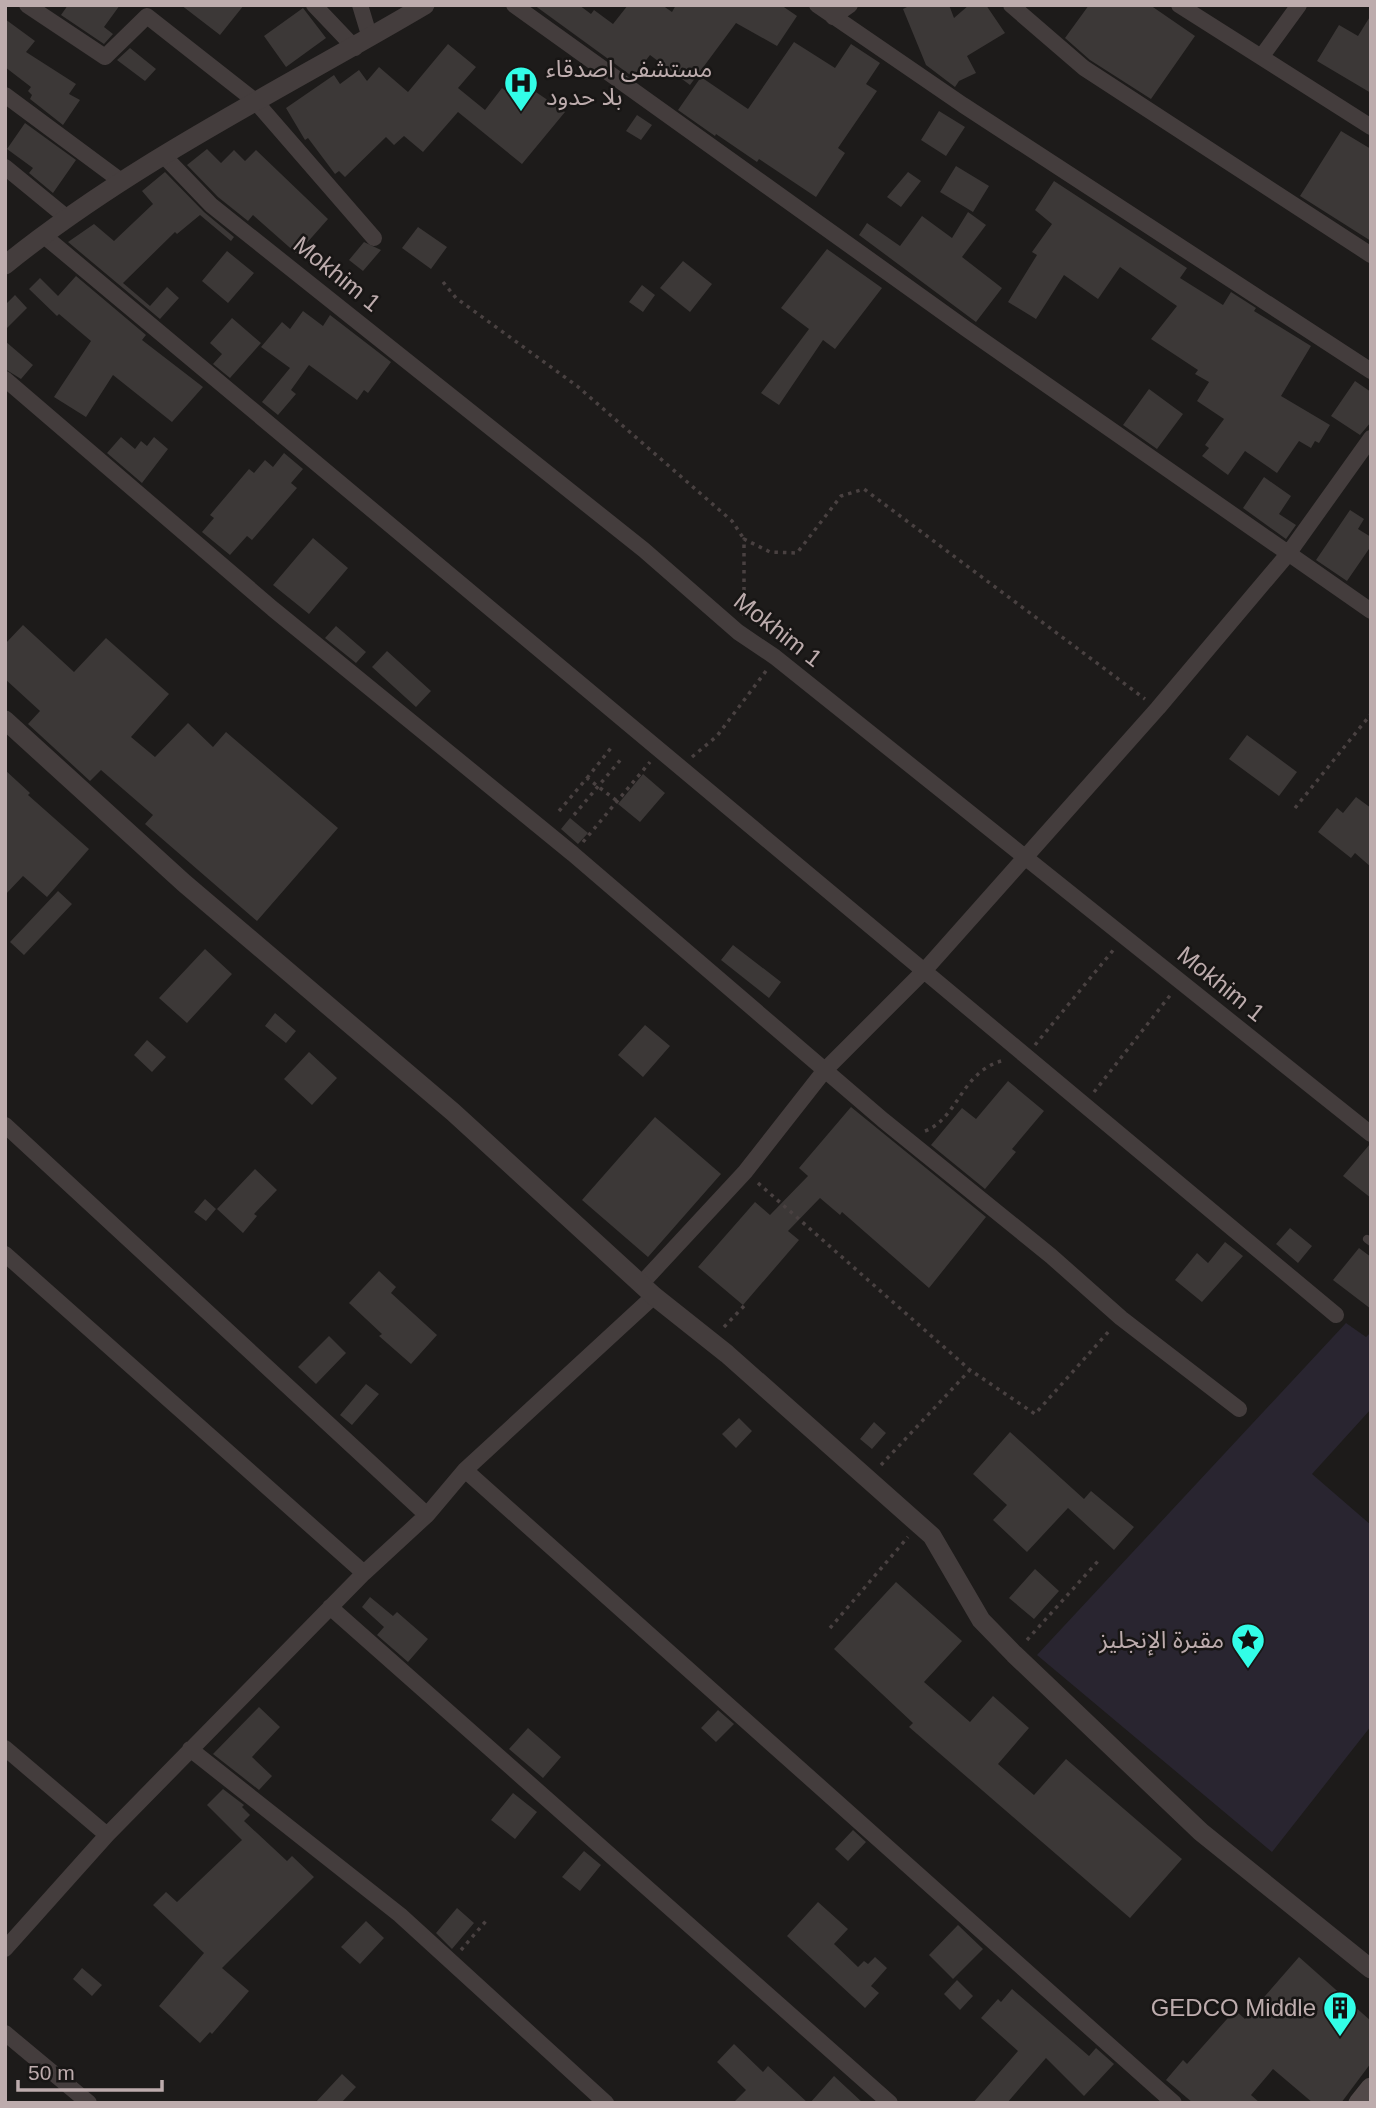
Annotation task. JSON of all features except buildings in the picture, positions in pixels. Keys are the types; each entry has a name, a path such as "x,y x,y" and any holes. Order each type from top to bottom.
{"main road":[{"path":"1359,2103 1371,2088"}],"street":[{"name":"Mokhim 1","path":"27,5 104,57 148,16 255,101 374,238"},
{"path":"314,5 363,43"},
{"path":"360,5 363,43"},
{"path":"5,265 66,216 163,155 255,101 363,43 425,5"},
{"path":"514,5 965,328 1371,611"},
{"path":"817,5 1371,370"},
{"path":"833,17 850,5"},
{"path":"1011,5 1084,68 1371,255"},
{"path":"1178,5 1371,127"},
{"path":"1262,56 1299,5"},
{"path":"5,95 121,181"},
{"name":"Mokhim 1","path":"163,155 211,205 644,550 738,632 775,657 1371,1135"},
{"path":"5,167 66,216"},
{"path":"43,235 1336,1315"},
{"path":"5,379 273,609 573,854 1121,1318 1239,1409"},
{"path":"5,1949 107,1835 190,1749 364,1573 427,1515 465,1470 648,1290 746,1172 825,1070 924,971 1158,708 1288,554 1371,438"},
{"path":"5,720 184,883 453,1112 648,1290 710,1340 932,1536 981,1620 1014,1654 1200,1832 1371,1969"},
{"path":"5,1125 427,1515"},
{"path":"5,1254 364,1573"},
{"path":"465,1470 1174,2103"},
{"path":"330,1608 890,2103"},
{"path":"5,1748 107,1835"},
{"path":"190,1749 400,1914 606,2103"},
{"path":"5,2033 89,2103"}],"path":[{"path":"443,282 456,298 577,387 732,521 744,539 770,552 797,553 841,496 864,489 1158,708"},
{"path":"738,632 746,611 744,539"},
{"path":"679,767 718,736 754,691 775,657"},
{"path":"1295,808 1371,713"},
{"path":"559,811 611,748"},
{"path":"573,854 661,750"},
{"path":"574,815 600,788 622,758"},
{"path":"587,778 617,801"},
{"path":"907,1139 936,1127 962,1090 986,1065 1026,1056 1124,937"},
{"path":"1084,1105 1180,982"},
{"path":"746,1172 970,1370 1035,1415 1121,1318"},
{"path":"710,1340 744,1306"},
{"path":"867,1479 970,1370"},
{"path":"830,1628 919,1525"},
{"path":"1014,1654 1099,1560"},
{"path":"451,1962 486,1921"}],"shaded area":[{"path":"1346,1323 1366,1337 1371,1332 1371,1409 1312,1474 1371,1525 1371,1726 1272,1852 1037,1655"}],"place":[{"name":"مستشفى اصدقاء بلا حدود","path":"521,113"},
{"name":"مقبرة الإنجليز","path":"1248,1670"},
{"name":"GEDCO Middle","path":"1340,2038"}]}
